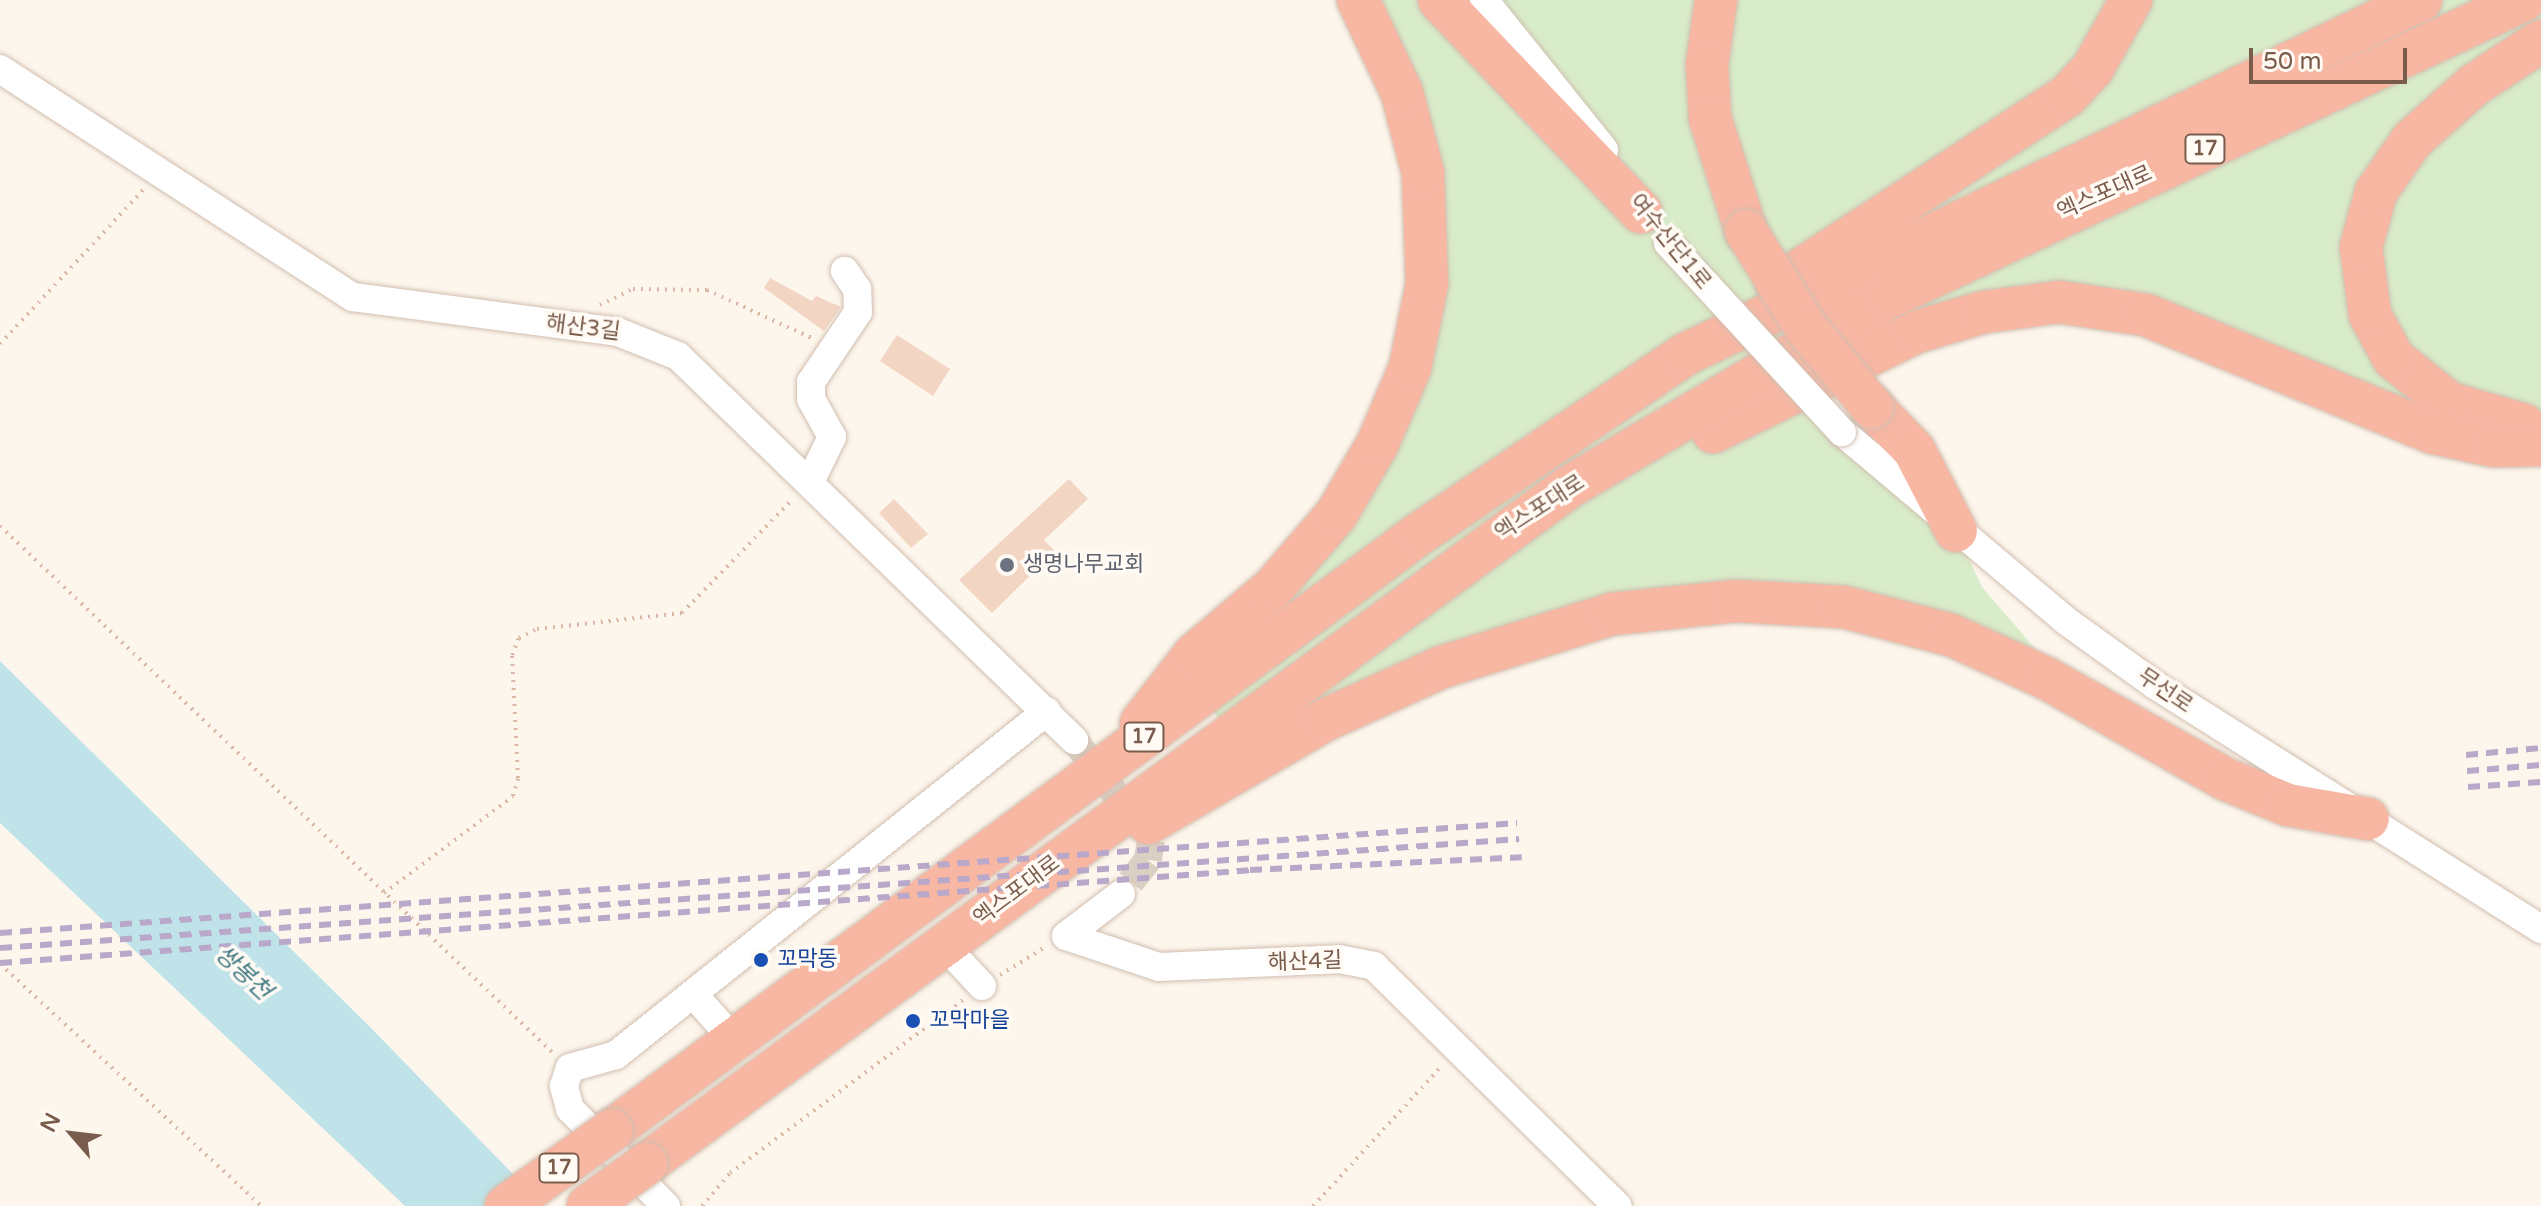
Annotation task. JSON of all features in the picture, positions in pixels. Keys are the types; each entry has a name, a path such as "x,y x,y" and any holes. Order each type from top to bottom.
{"highway":[{"path":"1115,759 1195,654 1273,588 1336,515 1378,443 1410,368 1429,253 1423,173 1402,93 1358,0"},
{"path":"1439,0 1641,212"},
{"path":"1716,0 1707,65 1710,118 1746,231 1857,419 1914,450 1956,531"},
{"path":"1684,355 1836,241 2067,96 2093,68 2131,0"},
{"name":"엑스포대로","path":"506,1206 1419,534 1684,355 2421,0"},
{"name":"엑스포대로","path":"588,1206 1456,564 1887,298 2524,0"},
{"path":"2541,41 2474,85 2398,156 2369,207 2360,268 2380,338 2411,376 2465,411 2541,426"},
{"path":"1456,564 1550,527 1721,428 1889,343 2028,304 2128,310 2434,433 2494,446 2541,445"},
{"path":"944,945 1358,704 1546,632 1684,603 1808,604 1918,624 2046,678 2225,779 2288,805 2368,819"}],"street":[{"name":"여수산단1로","path":"1484,0 1564,95 1641,212 1668,243 1857,419"},
{"name":"해산3길","path":"0,69 157,175 353,297 638,336 678,356 811,480 1074,740"},
{"path":"811,480 832,437 810,392 831,350 858,312 857,289 845,271"},
{"name":"무선로","path":"1956,531 2155,685 2541,929"},
{"path":"666,1206 570,1109 564,1086 570,1068 606,1062 1047,711"},
{"path":"1066,936 1121,894"},
{"name":"해산4길","path":"1066,936 1159,967 1361,962 1459,1047 1617,1206"},
{"path":"944,945 982,986"},
{"path":"694,995 734,1040"}],"path":[{"path":"0,344 157,175"},
{"path":"573,326 624,291 695,289 776,317 831,350"},
{"path":"384,893 513,796 518,778 512,655 519,638 537,629 682,613 811,480"},
{"path":"0,526 570,1068"},
{"path":"702,1206 741,1164 982,986 1066,936"},
{"path":"0,964 261,1206"},
{"path":"1313,1206 1459,1047"}],"green space":[{"path":"1358,0 2541,0 2541,445 2059,302 1800,391 1956,531 1982,587 2043,658 1951,635 1652,606 1254,760 1179,672 1336,515 1429,253"}],"water":[{"name":"쌍봉천","path":"0,661 371,1028 544,1206 405,1206 0,823"}],"building":[{"path":"770,278 812,301 816,296 841,307 824,331 764,288"},
{"path":"897,335 950,369 933,396 880,361"},
{"name":"생명나무교회","path":"1069,479 1088,499 1044,540 1055,551 992,613 959,580"},
{"path":"894,499 928,534 911,548 879,513"}],"tunnel":[{"path":"1074,740 1151,840 1148,860 1121,894"}],"railway":[{"path":"2466,755 2541,748"},
{"path":"2467,771 2541,765"},
{"path":"2468,787 2541,782"},
{"path":"0,933 1517,823"},
{"path":"0,948 1519,839"},
{"path":"0,963 1250,870 1522,857"}],"place":[{"name":"생명나무교회","path":"1007,565"},
{"name":"꼬막동","path":"761,960"},
{"name":"꼬막마을","path":"913,1021"}]}
